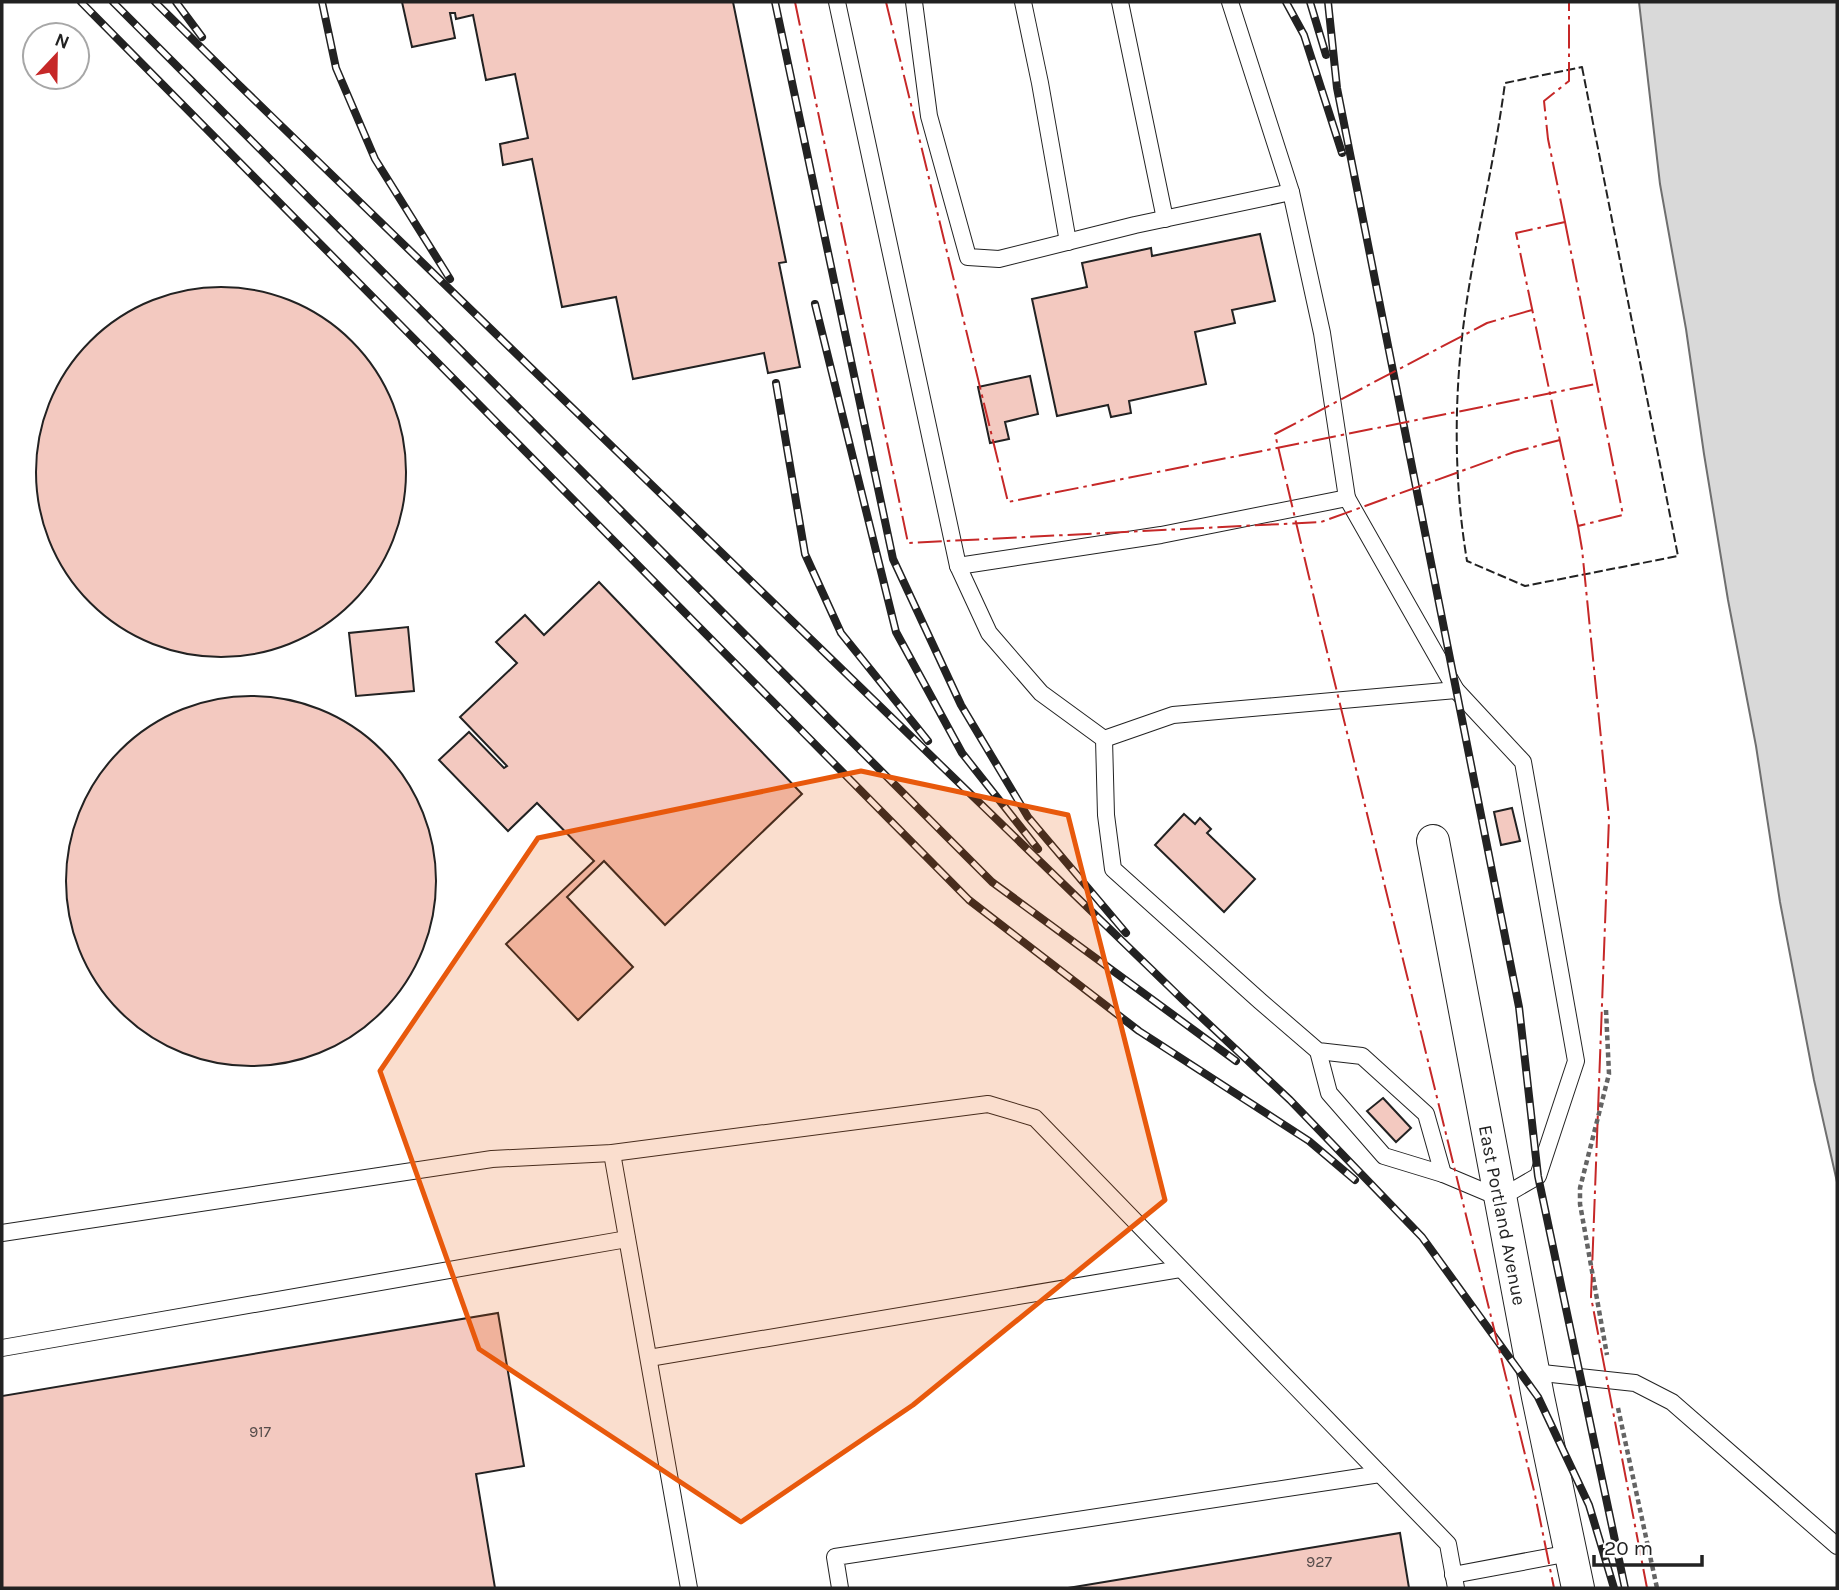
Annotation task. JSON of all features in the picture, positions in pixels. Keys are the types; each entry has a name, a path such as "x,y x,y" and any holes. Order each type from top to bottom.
{"street":[{"name":"East Portland Avenue","path":"1433,841 1533,1372 1577,1588"}],"lane":[{"path":"837,2 958,566 989,634 1041,693 1104,739"},
{"path":"914,2 929,116 968,257 999,259 1291,191"},
{"path":"1023,2 1068,242"},
{"path":"1120,2 1165,219"},
{"path":"1104,739 1106,815 1113,869 1318,1051 1329,1093 1384,1156 1443,1174 1500,1198 1538,1176 1576,1061 1523,762 1456,690 1347,498 1322,333 1291,191 1230,2"},
{"path":"958,566 1161,535 1347,498"},
{"path":"1104,739 1173,715 1456,690"},
{"path":"1318,1051 1362,1056 1426,1114 1443,1174"},
{"path":"2,1233 492,1159 612,1153 988,1104 1035,1118 1448,1544 1454,1582 1570,1553"},
{"path":"612,1153 690,1588"},
{"path":"2,1348 627,1239"},
{"path":"649,1358 1180,1269"},
{"path":"1533,1372 1635,1383 1672,1402 1837,1546"},
{"path":"840,1588 835,1557 1380,1474"}],"path":[{"path":"1601,1331 1580,1204 1580,1188 1608,1074 1606,1010"},
{"path":"1629,1452 1657,1588"}],"highlighted area":[{"path":"861,771 1068,815 1165,1200 913,1405 741,1522 479,1349 380,1071 538,838"}],"shaded area":[{"path":"1639,2 1837,2 1837,1182 1814,1080 1780,902 1756,746 1728,600 1686,329 1660,184"}],"building":[{"path":"402,2 733,2 786,262 779,263 800,367 768,373 764,353 633,379 616,297 562,307 532,159 503,165 500,144 528,138 515,74 486,80 473,15 456,19 455,13 450,13 455,38 412,47"},
{"path":"1260,234 1275,301 1232,310 1235,323 1195,332 1206,384 1129,401 1131,413 1111,417 1108,405 1057,416 1032,299 1087,287 1082,263 1151,248 1152,256"},
{"path":"221,287 257,290 292,301 324,318 352,341 375,369 392,401 403,436 406,472 403,508 392,543 375,575 352,603 324,626 292,643 257,654 221,657 185,654 150,643 118,626 90,603 67,575 50,543 39,508 36,472 39,436 50,401 67,369 90,341 118,318 150,301 185,290"},
{"path":"1030,376 1038,414 1005,422 1009,439 990,443 978,387"},
{"path":"599,582 802,794 665,925 604,861 567,897 633,967 578,1020 506,944 594,861 537,803 508,831 439,760 469,732 504,768 507,766 460,717 517,663 496,642 525,615 544,635"},
{"path":"408,627 414,691 356,696 349,633"},
{"path":"251,696 287,699 322,710 354,727 382,750 405,778 422,810 433,845 436,881 433,917 422,952 405,984 382,1012 354,1035 322,1052 287,1063 251,1066 215,1063 180,1052 148,1035 120,1012 97,984 80,952 69,917 66,881 69,845 80,810 97,778 120,750 148,727 180,710 215,699"},
{"path":"1512,808 1520,841 1501,845 1494,812"},
{"path":"1184,814 1195,824 1200,818 1211,829 1207,833 1255,879 1224,912 1155,845"},
{"path":"1383,1098 1411,1128 1396,1142 1367,1111"},
{"path":"498,1313 524,1466 476,1474 495,1588 2,1588 2,1396"},
{"path":"1400,1533 1409,1588 1068,1588"}],"railway":[{"path":"81,2 969,900 1139,1031 1309,1141 1355,1180"},
{"path":"113,2 992,882 1236,1061"},
{"path":"155,2 1183,1000 1290,1100 1422,1237 1538,1397 1589,1505 1614,1588"},
{"path":"176,2 202,37"},
{"path":"322,2 336,68 375,159 450,279"},
{"path":"775,2 893,559 961,705 1028,817 1126,933"},
{"path":"1286,2 1304,35 1342,153"},
{"path":"1310,2 1326,55"},
{"path":"1328,2 1337,88 1519,1007 1538,1176 1625,1588"},
{"path":"815,304 896,632 962,753 1038,849"},
{"path":"776,383 805,554 841,633 928,741"}],"fence":[{"path":"1582,67 1678,556 1525,586 1467,561 1457,458 1460,355 1473,262 1505,83 1582,67"}],"power":[{"path":"795,2 908,543 1321,522 1514,452 1560,440"},
{"path":"886,2 1008,502 1596,384"},
{"path":"1565,222 1548,139 1544,101 1569,81 1569,2"},
{"path":"1565,222 1623,515 1578,526 1516,233 1565,222"},
{"path":"1532,310 1487,323 1275,434 1535,1495 1554,1588"},
{"path":"1578,526 1609,818 1591,1297 1647,1588"}]}
